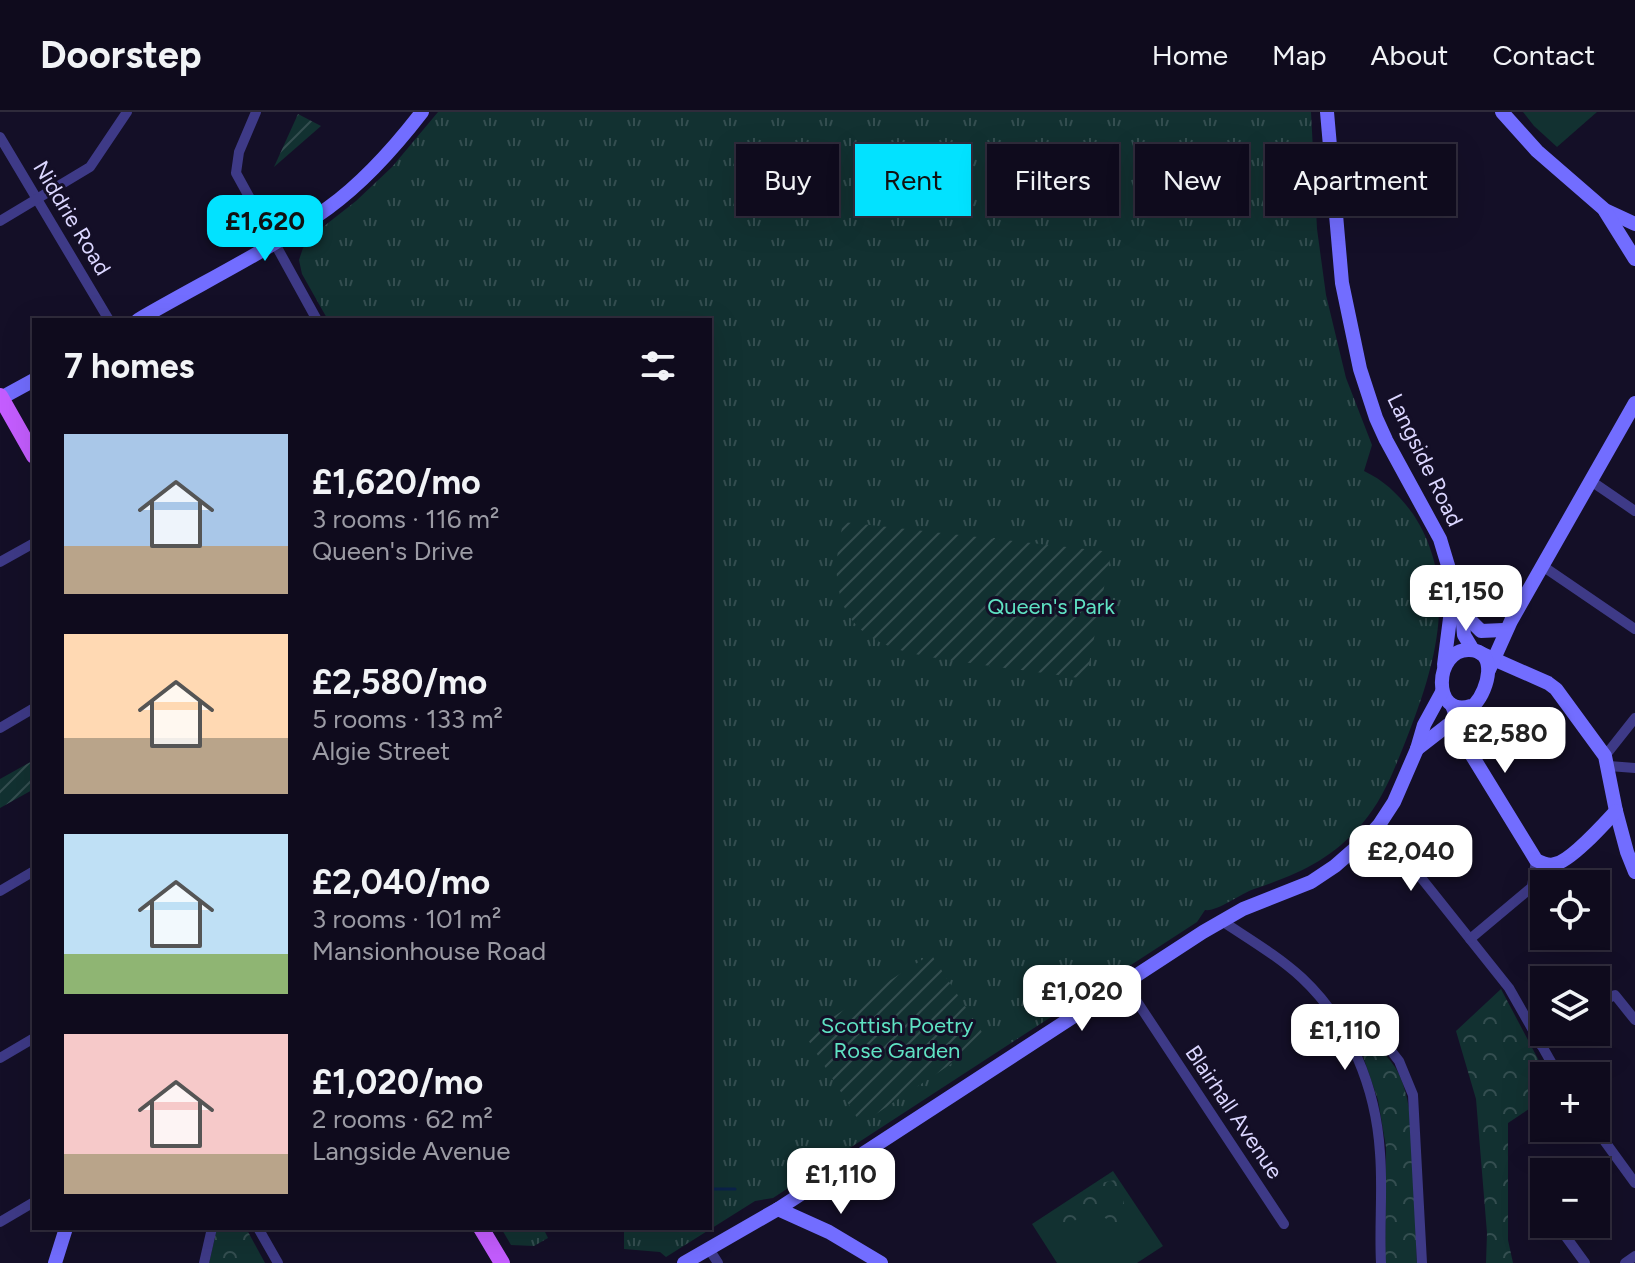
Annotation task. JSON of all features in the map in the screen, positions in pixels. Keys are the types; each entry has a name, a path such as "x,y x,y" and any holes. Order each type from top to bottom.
{"main road":[{"path":"0,398 32,453"},
{"path":"482,1230 502,1263"}],"street":[{"path":"0,221 90,167 127,112"},
{"path":"256,112 236,162 236,173 316,318"},
{"path":"159,315 328,208 354,187 422,112"},
{"name":"Langside Road","path":"1327,112 1337,246 1351,336 1376,418 1440,539 1462,612 1464,635 1482,657"},
{"path":"1502,112 1537,151 1605,210 1635,224"},
{"name":"Niddrie Road","path":"0,137 108,318"},
{"path":"1605,210 1635,259"},
{"path":"0,398 32,381"},
{"path":"1417,749 1455,712 1471,706 1482,694 1482,657 1507,625 1544,567 1635,403"},
{"path":"1591,481 1635,511"},
{"path":"0,562 32,544"},
{"path":"1544,567 1635,629"},
{"name":"Langside Road","path":"1444,672 1454,590"},
{"path":"1462,612 1481,631 1507,625"},
{"path":"1507,625 1515,668"},
{"path":"684,1263 778,1209 1222,921 1311,882 1347,856 1379,825 1394,802 1424,725 1442,692 1444,672 1454,655 1464,650 1515,668 1556,689 1607,761 1616,811 1635,872"},
{"path":"1442,692 1455,712 1468,749 1536,860 1558,864 1597,832 1616,811"},
{"path":"0,728 32,709"},
{"path":"1607,761 1635,718"},
{"path":"1436,733 1450,736 1468,749"},
{"path":"1607,761 1635,768"},
{"path":"1379,825 1509,988 1530,1025"},
{"path":"1597,832 1614,837 1627,852"},
{"path":"1470,939 1532,887 1536,860"},
{"path":"0,891 32,872"},
{"path":"1222,921 1299,976 1337,1019 1363,1072 1378,1128 1381,1263"},
{"name":"Blairhall Avenue","path":"1124,982 1284,1224"},
{"path":"1610,997 1615,995 1635,1020"},
{"path":"1337,1019 1363,1027 1385,1043 1399,1061 1413,1095 1422,1263"},
{"path":"0,1058 32,1039"},
{"path":"1605,1142 1635,1183"},
{"path":"0,1222 32,1203"},
{"path":"778,1209 829,1232 881,1263"},
{"path":"55,1263 65,1230"},
{"path":"204,1263 212,1230"},
{"path":"259,1230 278,1263"},
{"path":"1567,1238 1585,1263"},
{"path":"709,1249 718,1263"},
{"path":"1625,1263 1635,1256"}],"green space":[{"name":"Queen's Park","path":"438,112 1311,112 1313,144 1265,144 1265,216 1316,216 1326,295 1346,378 1372,445 1364,471 1391,489 1413,514 1427,541 1436,569 1439,597 1438,626 1426,684 1406,740 1376,805 1350,837 1325,857 1298,872 1205,910 1197,922 773,1198 755,1201 712,1228 712,318 327,318 302,274 299,260 303,248 314,234 392,167"},
{"path":"1523,112 1597,112 1557,147"},
{"path":"298,114 321,126 274,167"},
{"path":"843,522 1111,552 1086,679 921,655 881,643 865,633 851,619 842,600 837,577"},
{"path":"32,761 32,790 0,808 0,779"},
{"name":"Scottish Poetry Rose Garden","path":"931,954 987,1040 861,1124 805,1035"},
{"path":"1501,989 1540,1062 1530,1062 1530,1108 1508,1123 1508,1240 1513,1263 1486,1263 1487,1233 1476,1099 1456,1031"},
{"path":"1354,1030 1386,1056 1403,1084 1415,1161 1417,1263 1385,1263 1386,1147 1378,1100"},
{"path":"1113,1171 1163,1246 1137,1263 1057,1263 1032,1224"},
{"path":"1115,1180 1122,1185 1124,1204 1138,1230 1120,1228 1097,1209 1085,1209 1076,1220 1054,1226 1048,1221 1061,1208 1078,1198 1090,1193 1097,1197 1104,1195 1101,1183"},
{"path":"217,1230 247,1230 265,1263 209,1263"},
{"path":"502,1230 544,1230 548,1238 534,1246 511,1245"},
{"name":"Queen's Park","path":"624,1230 709,1230 666,1257 660,1252 624,1249"}],"waterway":[{"path":"712,1189 735,1189"}]}
